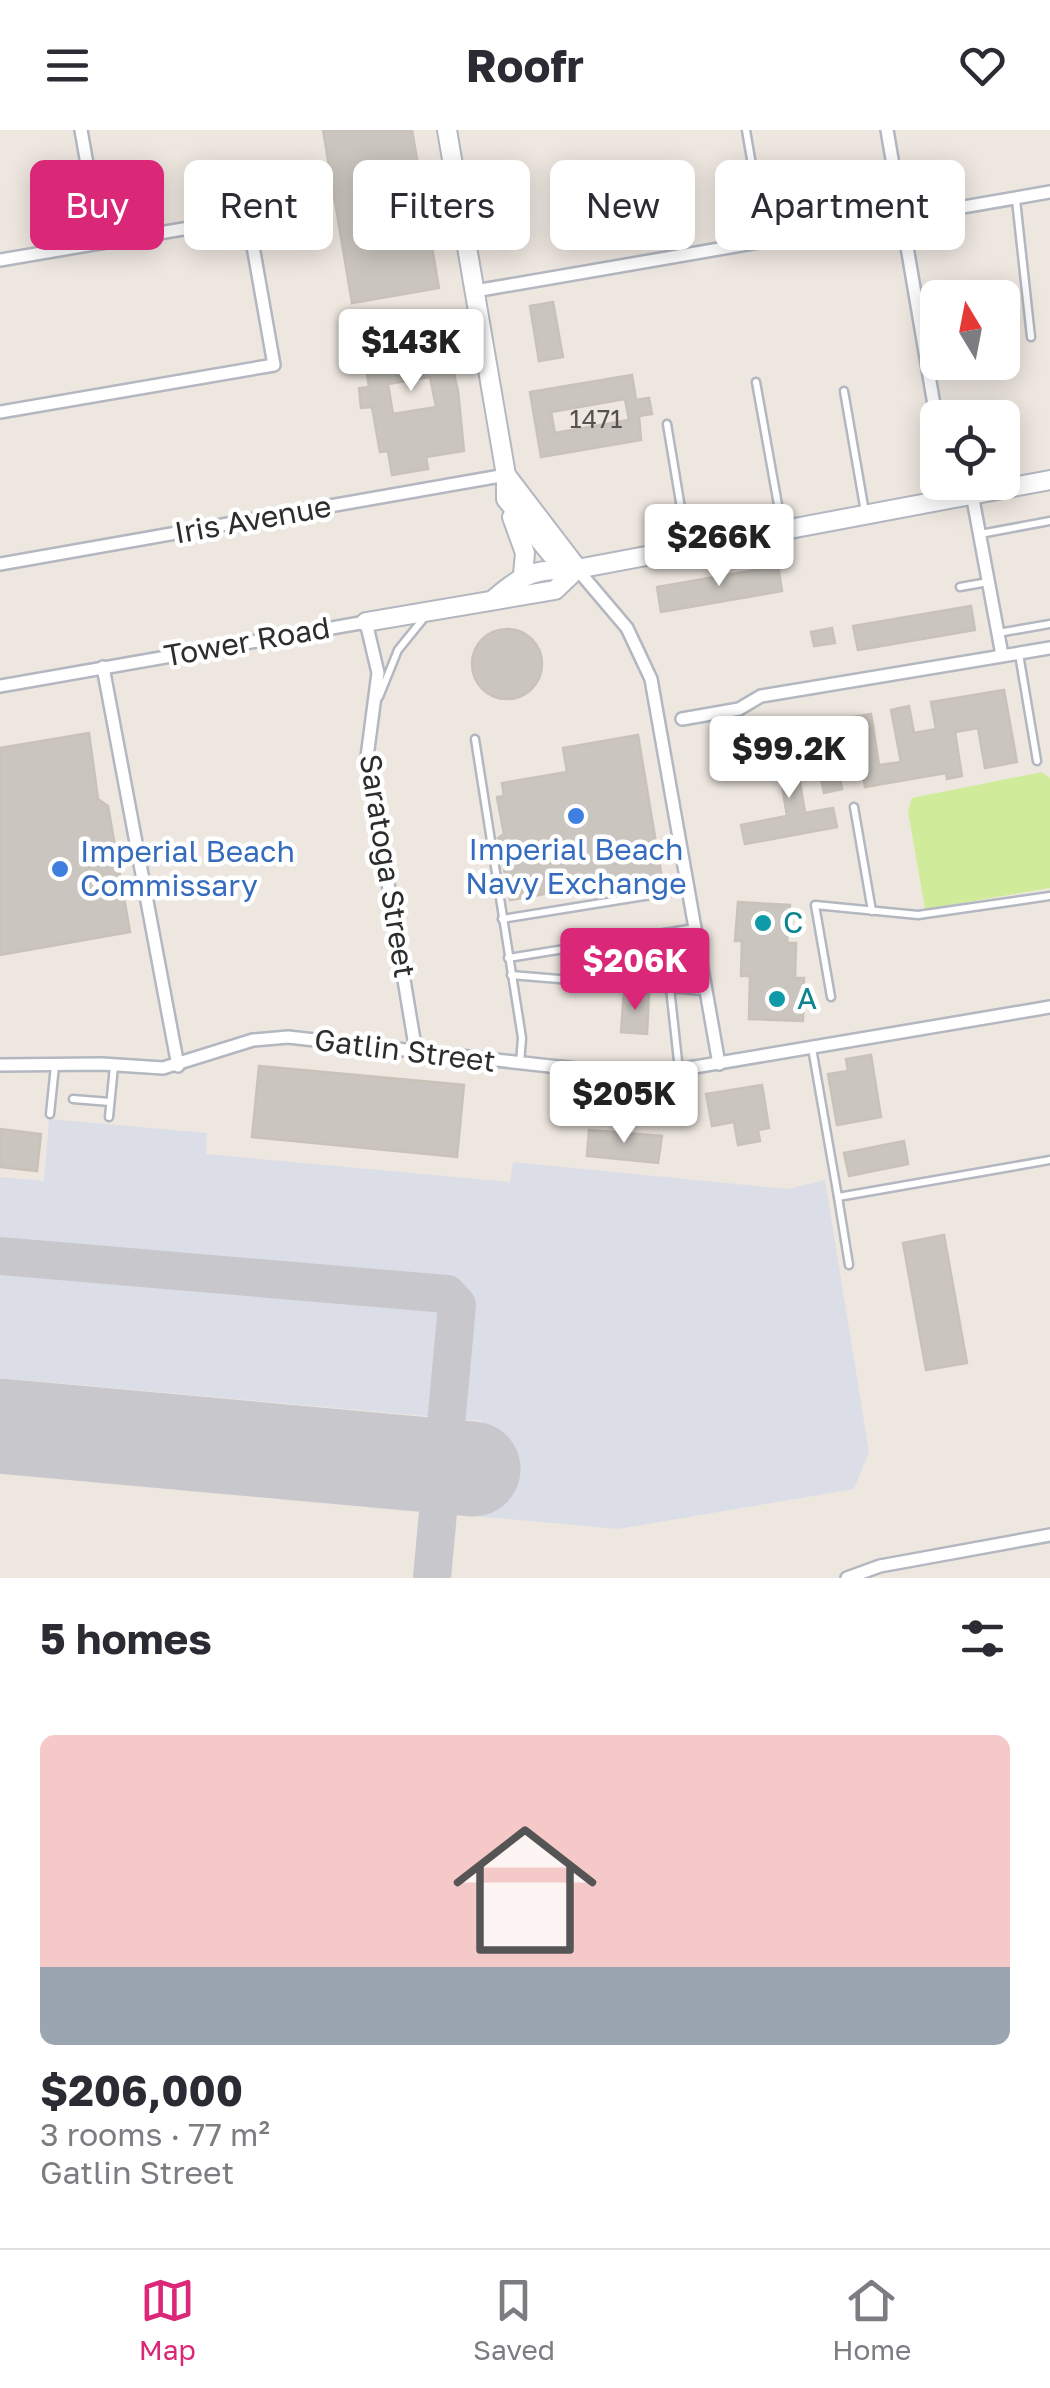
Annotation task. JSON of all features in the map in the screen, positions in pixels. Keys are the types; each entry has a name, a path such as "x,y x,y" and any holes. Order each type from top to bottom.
{"main road":[{"path":"447,130 506,474 506,500 525,552 520,583"},
{"path":"506,474 577,569"},
{"path":"1020,485 1050,480"},
{"path":"506,500 551,554 577,569 865,513 920,498"},
{"name":"Tower Road","path":"366,622 494,599 520,583 577,569"}],"street":[{"path":"82,130 87,160"},
{"path":"887,130 892,160"},
{"path":"965,207 1050,192"},
{"path":"0,412 274,365 248,218 164,232"},
{"path":"0,260 59,250"},
{"path":"475,291 718,250"},
{"path":"907,250 933,400"},
{"name":"Iris Avenue","path":"0,564 506,474"},
{"path":"973,500 1002,656"},
{"path":"577,569 627,628 651,679 719,1064"},
{"name":"Tower Road","path":"0,686 366,622"},
{"name":"Saratoga Street","path":"366,622 378,673 367,757 416,1052"},
{"path":"682,719 739,708 761,696 1050,648"},
{"path":"103,667 178,1066"},
{"name":"Gatlin Street","path":"0,1066 178,1066 271,1037 613,1073 678,1070 1050,1007"},
{"path":"848,1578 880,1566 1050,1536"}],"lane":[{"path":"746,130 751,160"},
{"path":"1016,198 1031,337"},
{"path":"756,382 782,528"},
{"path":"844,391 865,513"},
{"path":"667,424 687,546"},
{"path":"979,534 1050,521"},
{"path":"960,587 988,582"},
{"path":"376,702 398,650 412,629 434,610"},
{"path":"998,633 1050,624"},
{"path":"1019,653 1036,761"},
{"path":"475,739 522,1038 520,1064"},
{"path":"854,806 872,911"},
{"path":"502,919 689,889"},
{"path":"831,997 816,905 918,915 1050,896"},
{"path":"508,958 696,928"},
{"path":"511,975 707,991"},
{"path":"670,988 678,1070"},
{"path":"812,1048 848,1265"},
{"path":"109,1117 114,1064"},
{"path":"50,1114 55,1066"},
{"path":"72,1099 110,1102"},
{"path":"838,1197 1050,1160"}],"shaded area":[{"path":"49,1119 207,1133 206,1154 510,1182 513,1162 787,1189 825,1180 869,1452 854,1489 618,1529 474,1516 482,1421 0,1378 0,1177 44,1181"}],"green space":[{"path":"1042,772 1050,778 1050,888 925,909 908,811 912,798"}],"building":[{"path":"323,130 412,130 417,160 353,160 353,250 433,250 439,288 352,303 333,190 333,160 328,160"},
{"path":"553,302 563,357 539,361 530,306"},
{"path":"437,320 442,354 449,352 458,391 464,451 426,457 428,469 392,475 388,451 380,452 372,407 361,408 359,388 369,387 364,354 353,356 350,335","holes":["430,377 436,407 393,414 388,384"]},
{"path":"632,375 636,400 649,398 652,414 639,416 641,440 541,457 530,392","holes":["625,399 629,420 555,433 551,412"]},
{"path":"778,566 782,591 661,612 657,587"},
{"path":"971,606 975,630 858,650 853,626"},
{"path":"832,628 835,643 814,646 811,632"},
{"path":"507,629 532,639 542,664 532,689 507,699 482,689 472,664 482,639"},
{"path":"1004,690 1017,762 985,768 978,728 955,732 962,776 947,779 946,773 865,787 853,717 871,714 879,765 901,762 891,710 909,706 914,733 936,729 931,702"},
{"path":"829,719 842,789 824,793 810,722"},
{"path":"791,727 805,813 833,808 837,827 745,844 741,825 787,816 773,730"},
{"name":"Imperial Beach Commissary","path":"89,733 98,799 108,806 130,932 0,955 0,748"},
{"name":"Imperial Beach Navy Exchange","path":"638,735 662,879 632,884 631,879 510,900 498,838 504,834 497,797 504,796 502,783 567,772 563,748"},
{"path":"738,902 790,905 787,943 796,943 795,978 804,978 803,1021 749,1019 750,976 741,976 742,941 735,941"},
{"path":"624,991 649,993 647,1034 621,1032"},
{"path":"871,1055 881,1117 837,1125 828,1074 848,1071 846,1059"},
{"path":"259,1066 464,1085 457,1157 252,1137"},
{"path":"762,1085 769,1128 758,1130 760,1141 738,1145 734,1122 712,1126 706,1094"},
{"path":"0,1129 41,1134 37,1171 0,1167"},
{"path":"589,1130 662,1136 658,1163 587,1156"},
{"path":"904,1141 908,1164 849,1176 844,1153"},
{"path":"944,1235 967,1363 926,1370 903,1243"}],"taxiway":[{"path":"0,1256 447,1294 457,1305 432,1578"}],"runway":[{"path":"0,1426 473,1469"}],"place":[{"name":"Imperial Beach Navy Exchange","path":"576,816"},
{"name":"Imperial Beach Commissary","path":"60,869"},
{"name":"C","path":"763,923"},
{"name":"A","path":"777,999"}]}
